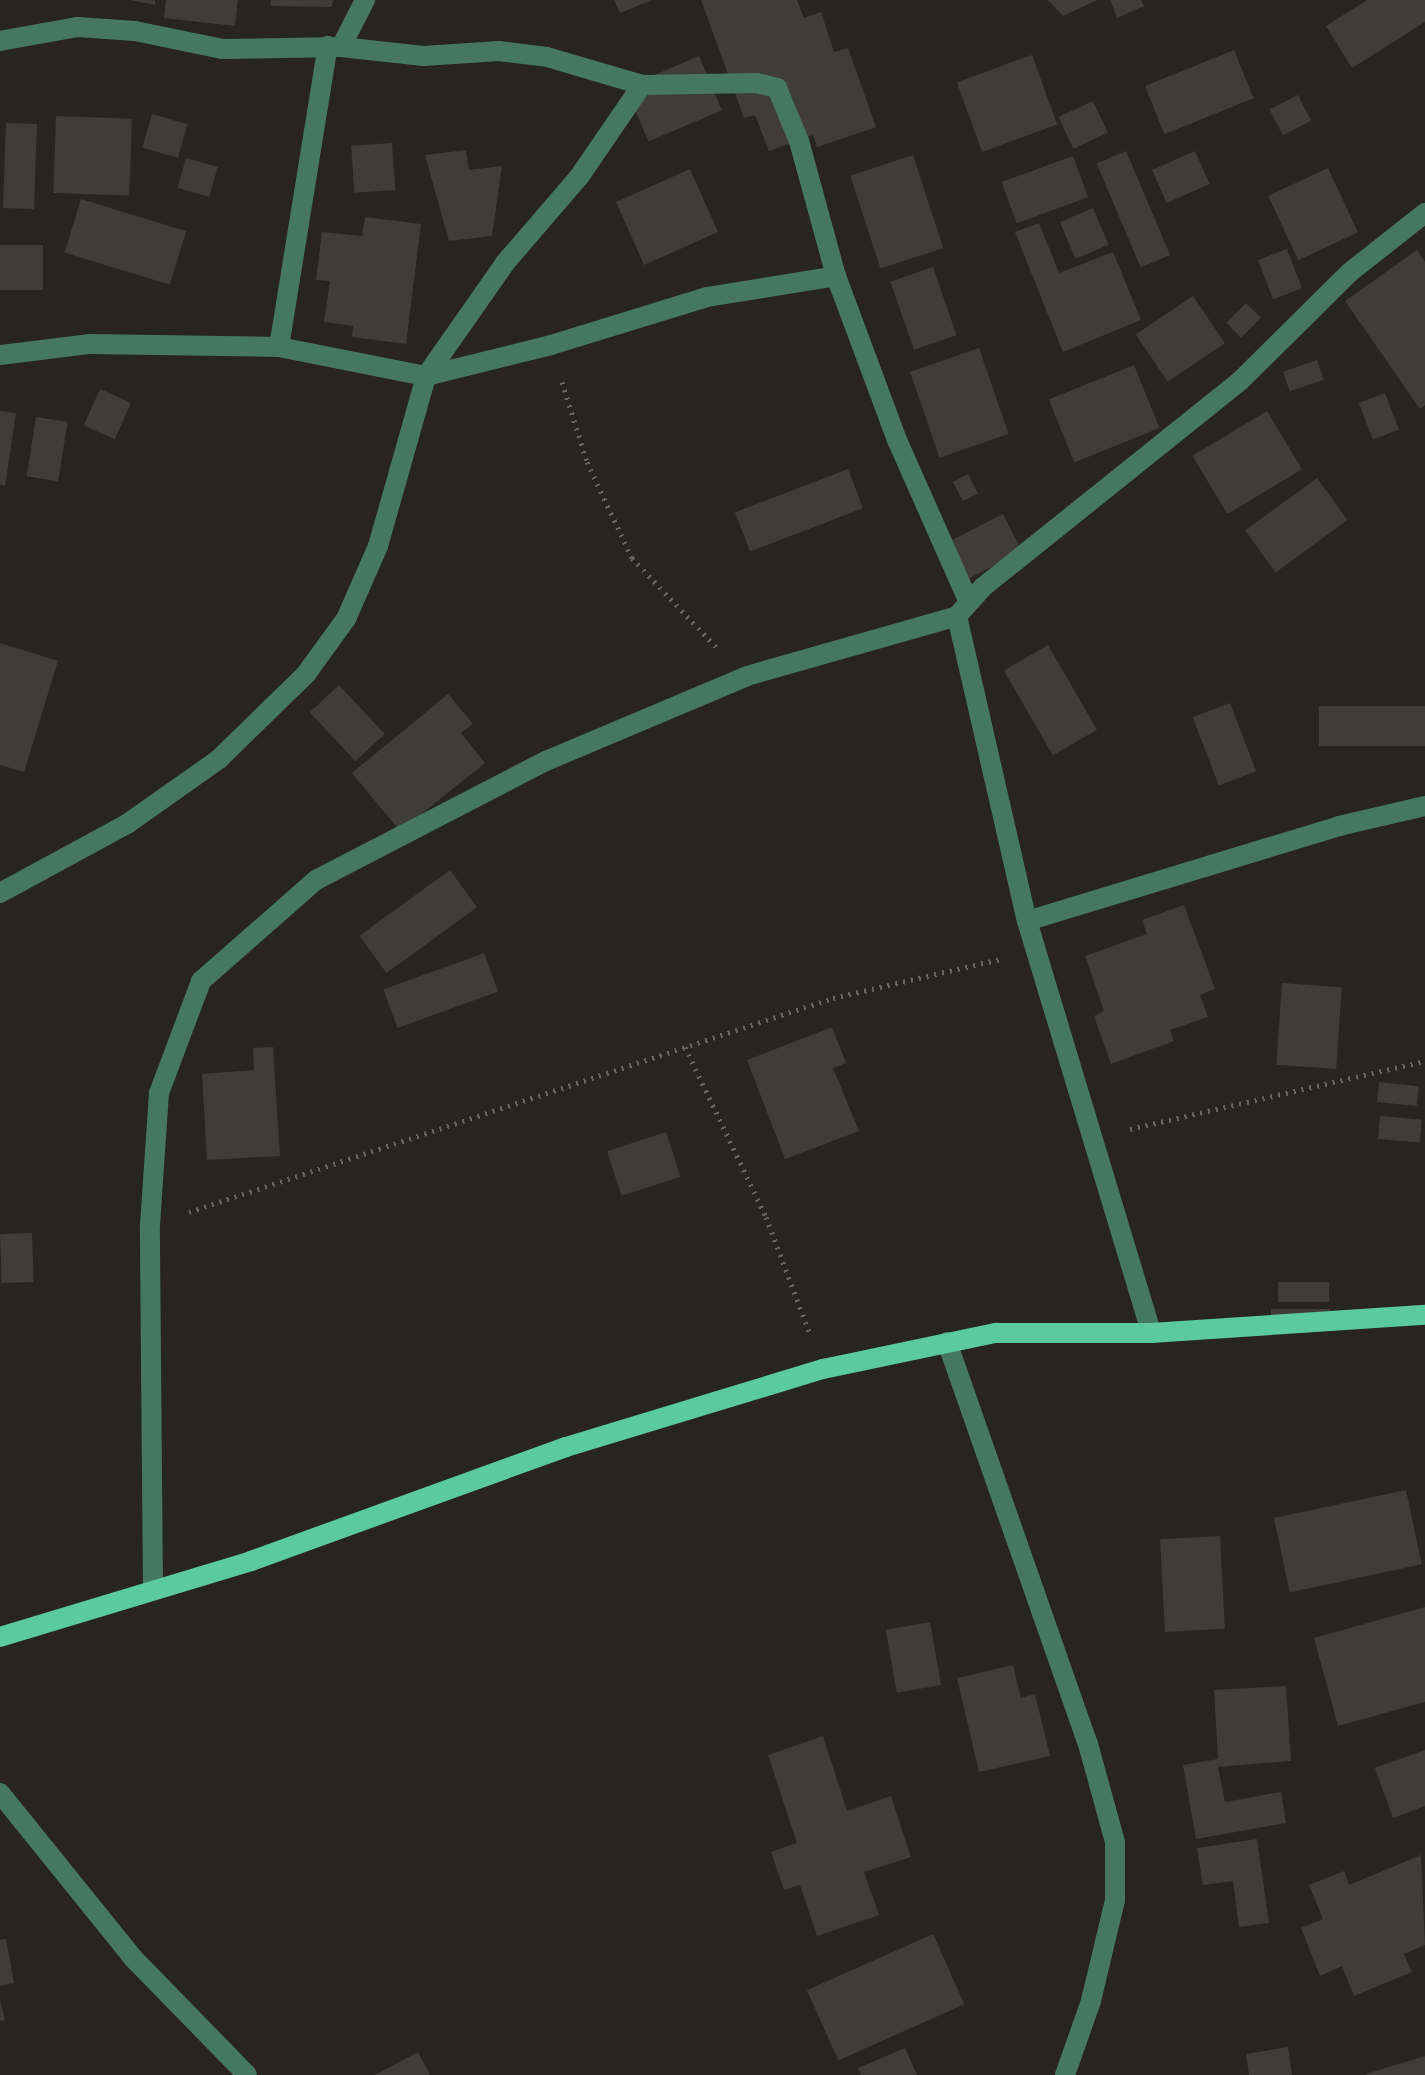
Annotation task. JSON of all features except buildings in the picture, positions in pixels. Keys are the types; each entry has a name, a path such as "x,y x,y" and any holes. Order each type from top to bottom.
{"main road":[{"path":"0,1637 251,1561 566,1447 823,1369 996,1333 1151,1333 1425,1315"}],"street":[{"path":"279,347 334,46 365,0"},
{"path":"0,41 77,27 135,31 223,49 334,46 424,56 499,51 547,57 642,85 747,83 777,88 799,141 836,276 963,608 1027,921 1095,1138 1151,1333"},
{"path":"0,893 127,824 219,759 306,674 346,619 378,546 426,376 505,263 579,177 642,85"},
{"path":"153,1590 150,1225 159,1093 201,981 316,880 546,761 747,676 963,608 1240,381 1349,273 1425,213"},
{"path":"0,355 90,344 279,347 426,376 551,345 707,297 836,276"},
{"path":"1027,921 1339,826 1425,806"},
{"path":"947,1342 1088,1744 1115,1842 1115,1900 1091,2001 1065,2075"},
{"path":"0,1793 133,1958 237,2070"}],"path":[{"path":"551,345 587,462 632,558 690,623 747,676"},
{"path":"150,1225 833,998 1038,950"},
{"path":"684,1046 766,1217 823,1369"},
{"path":"1095,1138 1425,1061"}]}
